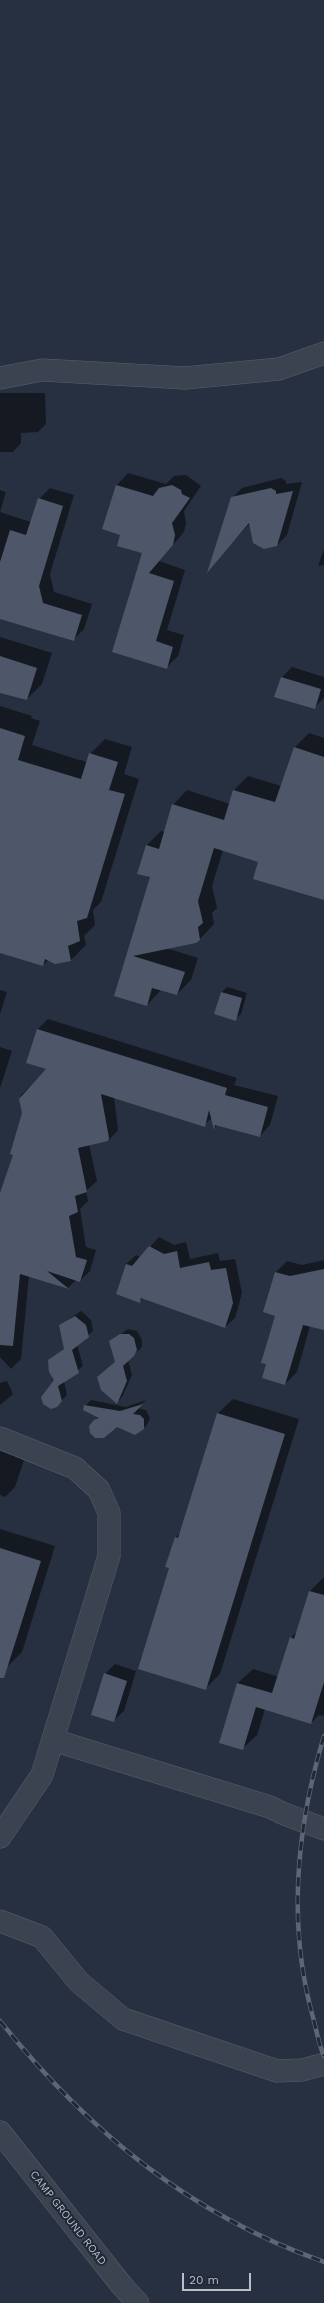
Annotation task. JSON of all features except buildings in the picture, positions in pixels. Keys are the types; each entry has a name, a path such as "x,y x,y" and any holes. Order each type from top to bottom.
{"street":[{"path":"0,378 42,370 185,378 280,369 324,353"},
{"path":"0,1438 75,1468 99,1490 109,1513 109,1556 42,1775 0,1836"},
{"path":"53,1740 270,1807 324,1829"},
{"path":"0,1921 42,1937 79,1982 123,2019 278,2071 302,2070 324,2064"},
{"name":"CAMP GROUND ROAD","path":"0,2132 122,2287 138,2303"}],"railway":[{"path":"324,1736 314,1771 307,1807 301,1842 298,1878 300,1950 306,1986 318,2039 324,2056"},
{"path":"0,2021 69,2099 106,2133 145,2165 186,2194 229,2220 275,2242 324,2262"}]}
